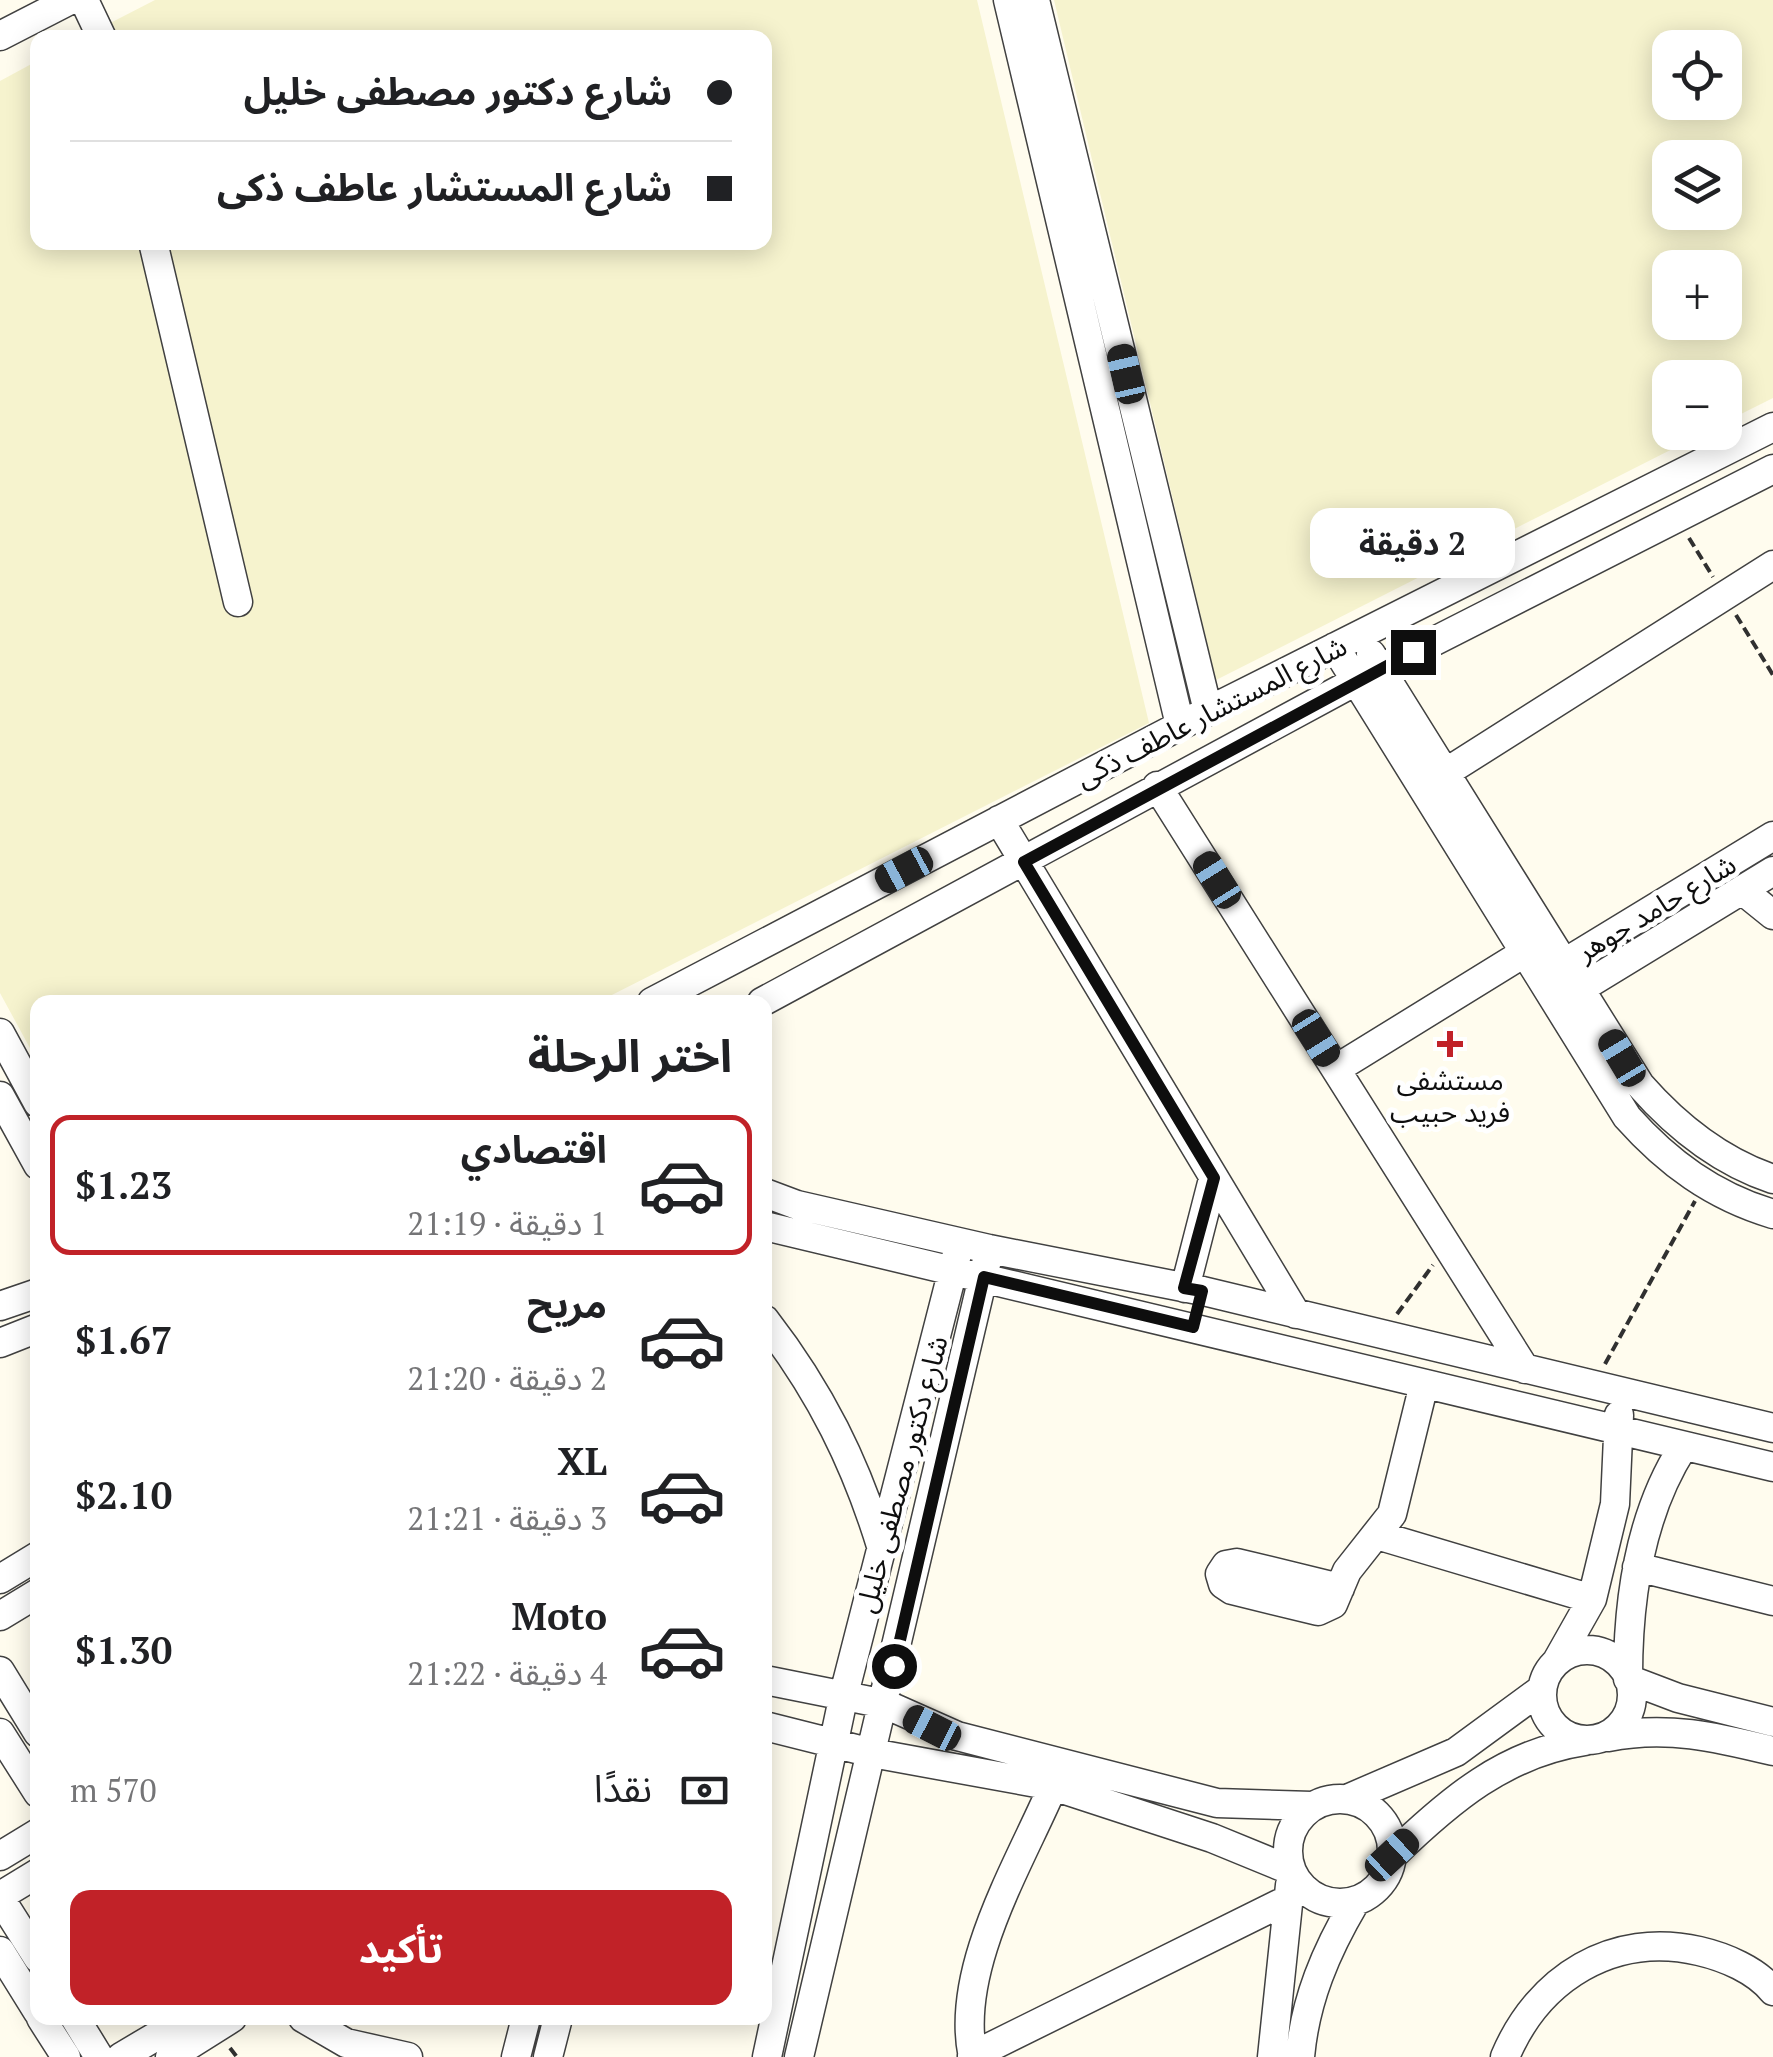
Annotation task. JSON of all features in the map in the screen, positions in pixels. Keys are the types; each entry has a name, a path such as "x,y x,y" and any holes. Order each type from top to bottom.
{"street":[{"path":"0,36 70,0"},
{"path":"84,0 98,30"},
{"path":"1008,0 1180,726"},
{"path":"1035,0 1208,711"},
{"path":"155,250 238,602"},
{"name":"شارع المستشار عاطف ذكى","path":"665,995 1208,711 1773,427"},
{"name":"شارع المستشار عاطف ذكى","path":"772,997 1368,674 1773,469"},
{"path":"1445,773 1773,565"},
{"path":"1347,641 1524,953 1626,1117 1650,1143 1704,1185 1773,1214"},
{"path":"1368,674 1445,773 1622,1058 1661,1109 1710,1149 1773,1179"},
{"path":"1157,786 1525,1369"},
{"path":"999,820 1296,1314"},
{"name":"شارع حامد جوهر","path":"1539,978 1773,836"},
{"name":"شارع حامد جوهر","path":"1555,1004 1771,875"},
{"path":"1742,890 1773,915"},
{"path":"746,953 740,972 743,983 755,995"},
{"path":"1336,1069 1524,953"},
{"path":"0,1033 30,1088"},
{"path":"0,1096 8,1125 30,1154"},
{"path":"1193,1327 1194,1289 1214,1178"},
{"path":"772,1196 956,1256"},
{"path":"772,1227 986,1263 1193,1327 1773,1468"},
{"name":"شارع دكتور مصطفى خليل","path":"767,2057 844,1694 956,1256"},
{"path":"986,1263 1194,1289 1773,1428"},
{"name":"شارع دكتور مصطفى خليل","path":"799,2057 886,1704 986,1263"},
{"path":"0,1306 30,1297"},
{"path":"772,1329 812,1383 841,1436 882,1550"},
{"path":"0,1343 30,1331"},
{"path":"1340,1588 1360,1552 1392,1514 1424,1384"},
{"path":"772,1681 886,1704 958,1736 1217,1803 1312,1806 1347,1799 1456,1752 1542,1689 1592,1599 1615,1504 1616,1431 1622,1392"},
{"path":"1542,1689 1548,1719 1558,1731 1594,1740 1624,1721 1630,1708 1628,1678 1637,1568 1659,1490 1682,1447"},
{"path":"1377,1535 1592,1599"},
{"path":"0,1579 30,1561"},
{"path":"1637,1568 1773,1601"},
{"path":"0,1616 30,1597"},
{"path":"1392,1855 1447,1803 1480,1780 1554,1746 1640,1730 1673,1730 1766,1750 1769,1721 1678,1698 1628,1678 1620,1665 1596,1651 1569,1654 1557,1661"},
{"path":"0,1671 30,1720"},
{"path":"772,1728 872,1753 1053,1786 1212,1838 1318,1900 1356,1902 1374,1892 1387,1875 1392,1855 1390,1835 1366,1805 1347,1799"},
{"path":"0,1733 30,1781"},
{"path":"1053,1786 973,1976 968,2029 972,2056 1290,1881"},
{"path":"1272,2057 1290,1881 1290,1834 1312,1806"},
{"path":"0,1856 30,1838"},
{"path":"30,1878 0,1897 30,1945"},
{"path":"1300,2057 1308,2006 1320,1970 1356,1902"},
{"path":"1505,2057 1515,2034 1541,1997 1576,1967 1623,1949 1673,1945 1722,1957 1773,1991"},
{"path":"0,1951 30,1999"},
{"path":"46,2025 66,2057"},
{"path":"78,2025 99,2057"},
{"path":"121,2057 175,2025"},
{"path":"170,2057 221,2025"},
{"path":"315,2025 346,2043 408,2057"},
{"path":"516,2057 524,2025"},
{"path":"548,2057 556,2025"}],"path":[{"path":"1593,1386 1704,1185"},
{"path":"1375,1334 1423,1282 1444,1241"}],"shaded area":[{"path":"155,0 977,0 1149,723 612,995 30,995 30,1048 0,993 0,81 30,65 30,250 772,250 772,30 97,30"},
{"path":"1054,0 1773,0 1773,398 1742,414 1742,360 1652,360 1652,450 1670,450 1216,680"}],"place":[{"name":"مستشفى فريد حبيب","path":"1450,1044"}],"route":[{"path":"894,1666 984,1277 1193,1327 1202,1291 1184,1288 1214,1178 1024,862 1157,786 1413,652"}]}
